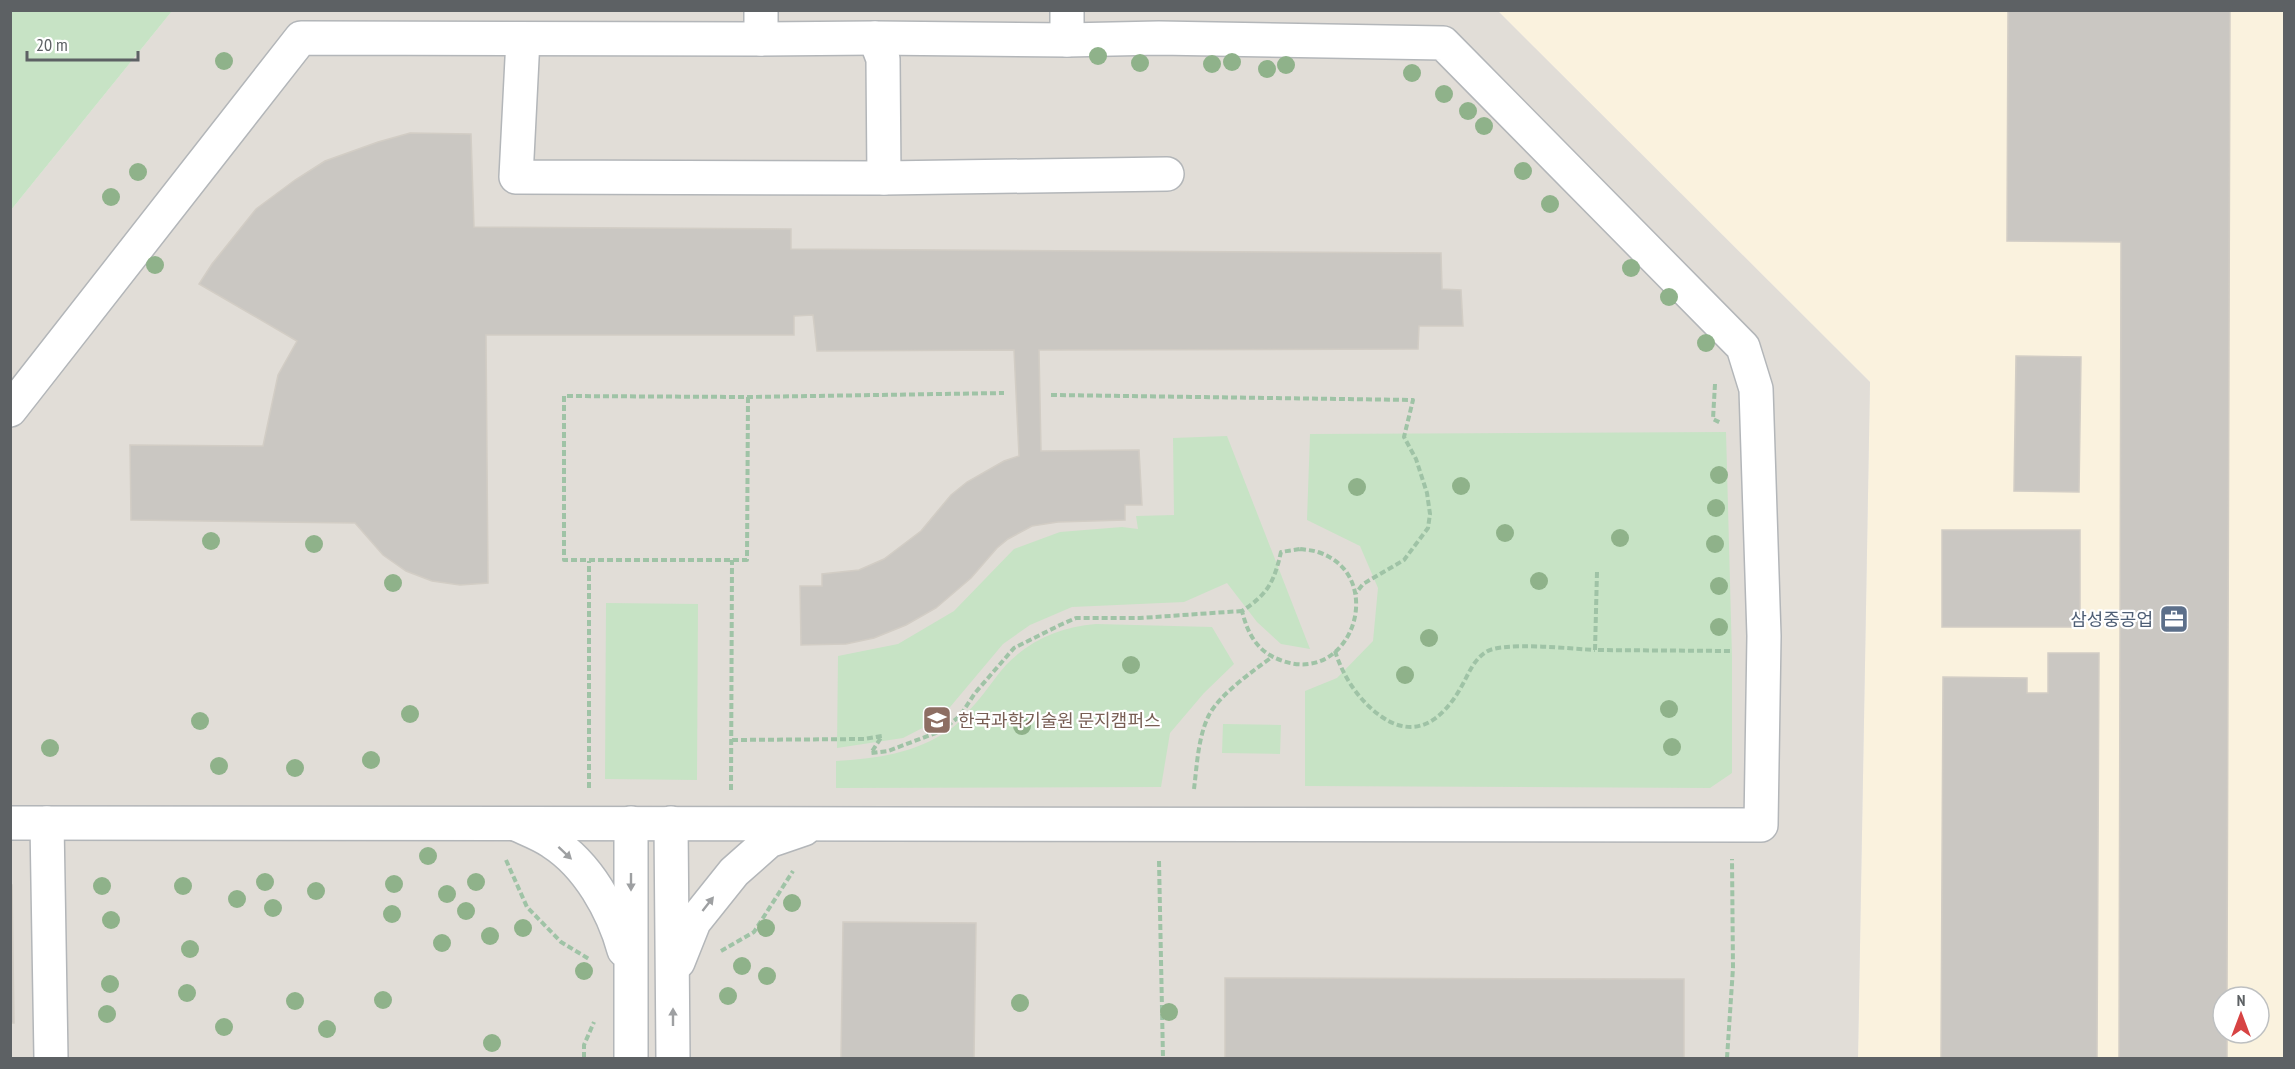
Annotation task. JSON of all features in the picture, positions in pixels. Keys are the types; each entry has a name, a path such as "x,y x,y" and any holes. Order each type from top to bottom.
{"lane":[{"path":"10,410 301,38 524,39 761,25 875,38 1067,25 1171,38 1443,43 1743,347 1756,389 1764,636 1761,825 10,823"},
{"path":"875,38 883,59 884,178"},
{"path":"524,39 516,177 884,178 1167,174"},
{"path":"47,823 51,1059"},
{"path":"515,823 552,842 581,868 603,899 620,934 631,975"},
{"path":"631,823 631,1059"},
{"path":"671,823 673,1059"},
{"path":"672,975 694,922 734,872 769,841 820,823"}],"path":[{"path":"1715,378 1713,419 1723,424"},
{"path":"747,397 747,560 564,560 564,396 747,397 1004,393"},
{"path":"1051,394 1413,400 1404,437 1416,459 1427,493 1430,514 1428,528 1404,560 1363,584 1356,592"},
{"path":"732,740 864,739 882,736 871,753 888,751 941,731 960,716 975,693 1014,648 1076,618 1140,618 1242,611 1258,600 1269,588 1281,552 1300,549 1318,552 1335,561 1348,575 1356,592 1357,611 1353,630 1342,646 1327,657 1309,664 1290,664 1272,657 1257,646 1246,630 1242,611"},
{"path":"730,795 732,560"},
{"path":"589,795 590,561"},
{"path":"1595,650 1597,572"},
{"path":"1335,651 1340,667 1363,700 1392,724 1409,728 1424,726 1440,715 1460,690 1470,668 1487,651 1513,646 1595,650 1737,651"},
{"path":"1195,823 1193,797 1198,755 1210,714 1238,682 1272,657"},
{"path":"1159,851 1163,1059"},
{"path":"1727,1059 1733,968 1732,853"},
{"path":"505,859 527,907 561,942 595,962"},
{"path":"712,956 754,932 789,880 798,861"},
{"path":"584,1059 584,1045 598,1013"}],"shaded area":[{"name":"한국과학기술원 문지캠퍼스","path":"172,11 1498,11 1870,382 1858,1058 11,1058 11,210"},
{"path":"1498,11 2284,11 2284,1058 1858,1058 1870,382"}],"green space":[{"path":"10,11 172,11 11,210"},
{"path":"1726,432 1732,657 1732,773 1710,788 1305,786 1305,691 1337,678 1373,641 1378,588 1360,546 1307,520 1310,434"},
{"path":"1227,436 1310,649 1281,644 1257,622 1227,583 1184,602 1072,607 1030,625 1003,644 940,719 903,738 837,748 838,656 898,644 954,611 1014,549 1060,532 1122,527 1138,529 1136,516 1174,515 1173,438"},
{"path":"606,603 698,604 697,780 605,779"},
{"path":"1096,624 1212,627 1234,664 1204,693 1170,733 1161,787 836,788 836,761 865,759 895,753 936,738 960,721 1006,665 1026,648 1059,631"},
{"path":"1223,724 1281,725 1280,754 1222,753"}],"building":[{"name":"삼성중공업","path":"2008,10 2230,10 2227,985 2211,985 2211,1045 2227,1045 2227,1058 2119,1058 2121,242 2007,241"},
{"path":"410,133 471,134 474,227 791,229 791,249 1441,253 1442,289 1461,290 1463,326 1419,326 1418,349 1039,350 1041,451 1139,450 1142,505 1125,505 1125,520 1058,522 1032,526 997,548 971,578 936,608 906,625 874,638 846,644 801,645 800,586 822,586 822,574 859,570 884,559 921,531 951,495 967,482 1004,461 1019,456 1014,350 817,351 813,315 794,316 794,335 486,335 488,583 460,585 432,581 406,571 383,555 355,523 131,520 130,445 263,446 278,375 297,341 199,284 212,264 256,209 295,180 325,161"},
{"path":"2016,356 2081,357 2079,492 2014,491"},
{"path":"1942,530 2080,530 2080,627 1942,627"},
{"path":"2048,653 2099,653 2097,1058 1941,1058 1943,677 2027,678 2027,693 2048,693"},
{"path":"10,885 12,885 14,1023 10,1023"},
{"path":"843,922 976,923 974,1058 841,1058"},
{"path":"1225,978 1684,979 1684,1058 1225,1058"}],"place":[{"name":"삼성중공업","path":"2174,619"},
{"name":"한국과학기술원 문지캠퍼스","path":"937,720"}]}
